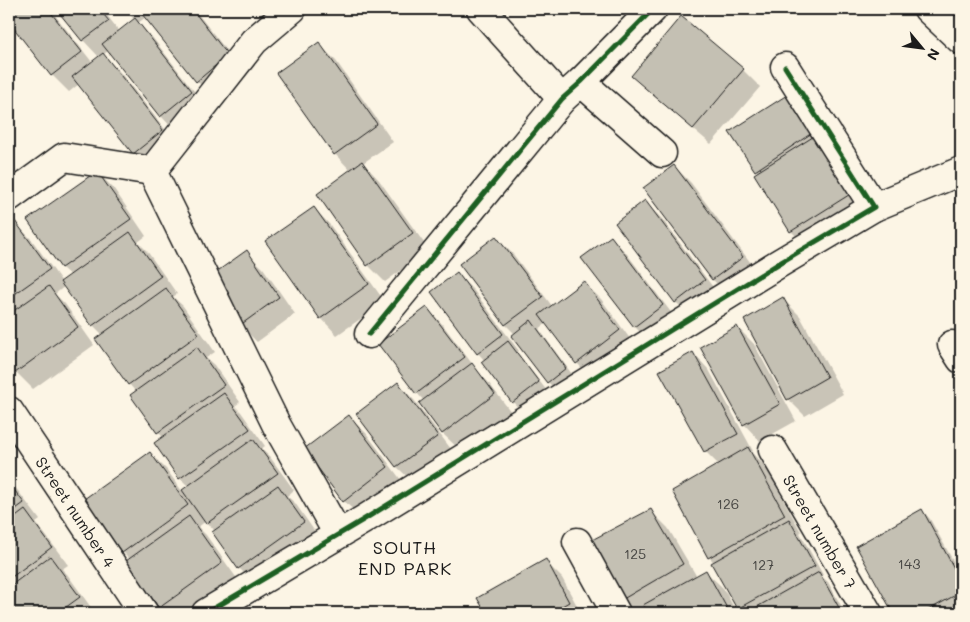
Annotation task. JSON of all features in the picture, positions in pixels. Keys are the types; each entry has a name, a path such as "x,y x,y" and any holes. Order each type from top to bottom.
{"street":[{"path":"152,171 254,41 292,9"},
{"path":"481,9 572,90 662,154"},
{"path":"369,334 572,90 653,9"},
{"path":"928,9 961,40"},
{"path":"785,67 874,207"},
{"path":"9,197 64,157 152,171"},
{"path":"152,171 277,426 338,534"},
{"path":"206,613 874,207 961,171"},
{"name":"Street number 4","path":"9,411 144,613"},
{"name":"Street number 7","path":"773,450 868,613"},
{"path":"577,542 616,613"}],"building":[{"path":"9,9 48,9 82,52 51,76 9,22"},
{"path":"56,9 99,9 109,21 82,41"},
{"path":"138,9 192,9 228,55 196,82"},
{"path":"681,16 744,69 693,129 631,76"},
{"path":"135,18 192,91 160,117 102,44"},
{"path":"319,42 377,124 334,155 276,73"},
{"path":"103,53 163,130 133,154 72,77"},
{"path":"787,95 812,133 755,171 729,132"},
{"path":"816,135 852,193 790,232 754,174"},
{"path":"362,161 413,233 367,266 317,194"},
{"path":"674,165 743,257 712,280 643,188"},
{"path":"97,171 131,219 61,268 27,220"},
{"path":"645,200 705,280 675,303 615,223"},
{"path":"314,207 369,284 320,319 265,241"},
{"path":"15,221 50,269 9,298 9,226"},
{"path":"130,232 161,276 92,326 60,282"},
{"path":"496,236 543,297 505,325 459,264"},
{"path":"611,236 663,305 634,327 581,258"},
{"path":"247,250 279,297 239,326 205,280"},
{"path":"457,272 503,334 477,354 431,292"},
{"path":"584,281 620,330 576,364 539,315"},
{"path":"49,286 78,327 15,373 9,363 9,314"},
{"path":"166,288 199,334 128,385 95,339"},
{"path":"783,297 827,377 787,400 744,320"},
{"path":"427,307 465,357 416,394 378,344"},
{"path":"531,320 566,368 547,383 511,336"},
{"path":"737,326 780,404 743,425 700,347"},
{"path":"508,341 539,382 512,403 481,362"},
{"path":"197,347 224,385 157,433 130,395"},
{"path":"693,352 738,434 704,452 659,371"},
{"path":"472,363 495,394 442,434 419,403"},
{"path":"398,382 438,436 396,467 356,414"},
{"path":"224,393 250,429 179,479 154,443"},
{"path":"349,415 388,467 343,502 304,449"},
{"path":"253,439 278,473 206,524 182,490"},
{"path":"748,447 785,515 708,558 672,491"},
{"path":"150,452 188,505 122,553 84,499"},
{"path":"9,483 24,503 9,514"},
{"path":"278,485 304,522 238,569 212,532"},
{"path":"651,509 683,564 618,602 588,542"},
{"path":"922,509 961,581 961,592 923,613 893,613 856,546"},
{"path":"25,510 52,547 9,579 9,522"},
{"path":"189,516 222,563 159,608 126,561"},
{"path":"789,519 815,566 737,609 711,563"},
{"path":"50,556 80,597 58,613 9,613 9,587"},
{"path":"546,559 569,602 550,613 486,613 477,598"},
{"path":"706,570 729,612 648,613 643,605"},
{"path":"819,572 842,613 748,613 748,612"}],"cycle path":[{"path":"369,334 562,99 653,9"},
{"path":"206,613 363,520 778,264 874,207 785,67"}],"district":[{"name":"SOUTH END PARK","path":"405,557"}]}
